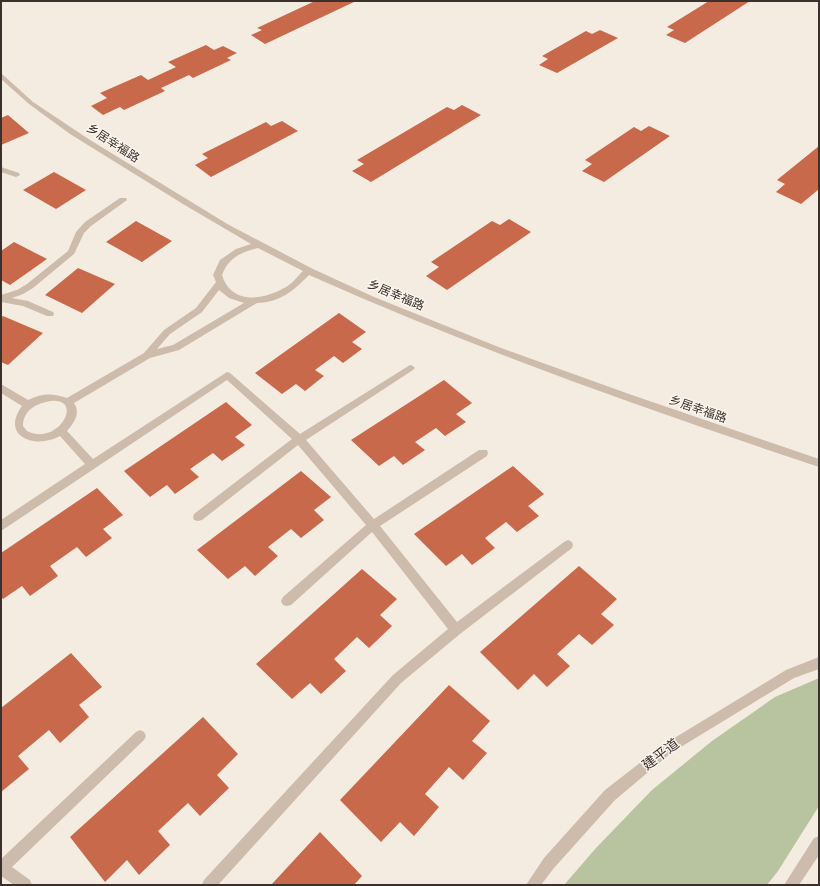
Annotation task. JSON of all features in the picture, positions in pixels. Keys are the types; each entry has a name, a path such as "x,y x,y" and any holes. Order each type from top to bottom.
{"street":[{"name":"乡居幸福路","path":"1,75 30,102 87,141 190,206 308,270 414,317 510,355 667,412 819,463"},
{"path":"1,169 16,175"},
{"path":"1,298 20,292 30,286 71,252 80,232 88,224 123,200"},
{"path":"260,245 239,251 227,259 217,273 219,284 231,296 242,300 264,301 286,293 299,283 308,270"},
{"path":"148,355 167,332 199,310 219,284"},
{"path":"1,298 26,303 50,314"},
{"path":"68,402 148,355 176,348 254,301"},
{"path":"198,517 299,438 410,368"},
{"path":"1,526 227,375 299,438 373,525 456,630"},
{"path":"1,388 28,405"},
{"path":"45,398 62,399 68,402 73,413 72,419 61,431 43,438 34,438 26,436 20,431 18,418 28,405 45,398"},
{"path":"61,431 92,465"},
{"path":"287,601 373,525 483,453"},
{"path":"209,885 397,679 456,630 568,545"},
{"name":"建平道","path":"533,885 549,863 610,795 667,749 790,674 819,663"},
{"path":"25,885 1,867 140,736"},
{"path":"791,885 819,844"}],"green space":[{"path":"819,678 819,806 778,871 767,885 564,885 596,848 652,790 712,741 775,697"}],"building":[{"path":"315,1 356,1 265,44 251,35 262,30 257,28"},
{"path":"709,1 750,1 685,43 666,35 674,30 667,27"},
{"path":"600,30 618,38 557,73 539,65 548,59 542,56 586,31 592,34"},
{"path":"206,45 214,50 223,46 237,53 227,58 231,60 193,78 189,75 161,88 165,91 124,110 120,107 103,115 91,106 107,98 100,93 141,75 148,80 176,67 168,62"},
{"path":"462,105 481,115 371,182 352,171 364,164 357,160 447,107 454,110"},
{"path":"8,115 29,133 1,145 1,118"},
{"path":"282,121 298,131 211,177 195,165 208,158 202,154 266,122 271,126"},
{"path":"649,126 670,136 604,182 582,171 592,164 585,160 634,127 641,131"},
{"path":"819,146 819,189 801,204 776,192 785,184 777,180"},
{"path":"54,172 86,190 56,209 23,190"},
{"path":"509,219 531,232 447,290 426,276 439,267 431,262 492,221 500,225"},
{"path":"136,221 172,241 142,262 106,242"},
{"path":"14,242 47,259 10,285 1,280 1,251"},
{"path":"78,268 115,284 82,313 45,295"},
{"path":"339,313 366,332 352,342 362,349 343,363 334,356 315,370 324,376 305,391 296,384 282,394 255,373"},
{"path":"3,316 43,333 8,365 1,362 1,318"},
{"path":"444,380 472,403 456,414 466,422 445,436 436,428 415,442 425,450 403,465 394,456 379,466 351,440"},
{"path":"226,402 252,425 235,437 245,445 222,461 213,453 190,469 199,477 175,494 167,485 150,497 124,471"},
{"path":"513,466 544,494 528,506 539,516 517,532 506,522 485,538 495,548 472,565 462,554 446,566 414,534"},
{"path":"301,471 331,497 314,510 324,520 301,538 291,529 268,547 278,556 255,576 245,566 228,579 197,550"},
{"path":"97,488 123,515 103,529 112,538 86,557 77,547 50,566 58,576 30,596 22,586 3,599 1,597 1,553"},
{"path":"579,566 617,599 601,614 614,625 592,645 579,634 557,654 570,666 547,687 534,674 518,690 480,652"},
{"path":"362,569 397,599 380,615 392,626 369,648 357,637 334,659 346,671 321,694 310,683 292,699 256,664"},
{"path":"71,653 102,687 79,705 89,717 60,743 49,730 18,756 29,769 1,792 1,708"},
{"path":"449,685 490,721 472,741 487,753 463,780 449,767 425,794 439,807 414,836 400,822 381,842 340,800"},
{"path":"203,717 238,754 217,775 229,788 200,816 188,803 158,831 170,845 139,875 127,860 105,882 70,837"},
{"path":"320,832 362,876 354,885 271,885"}]}
